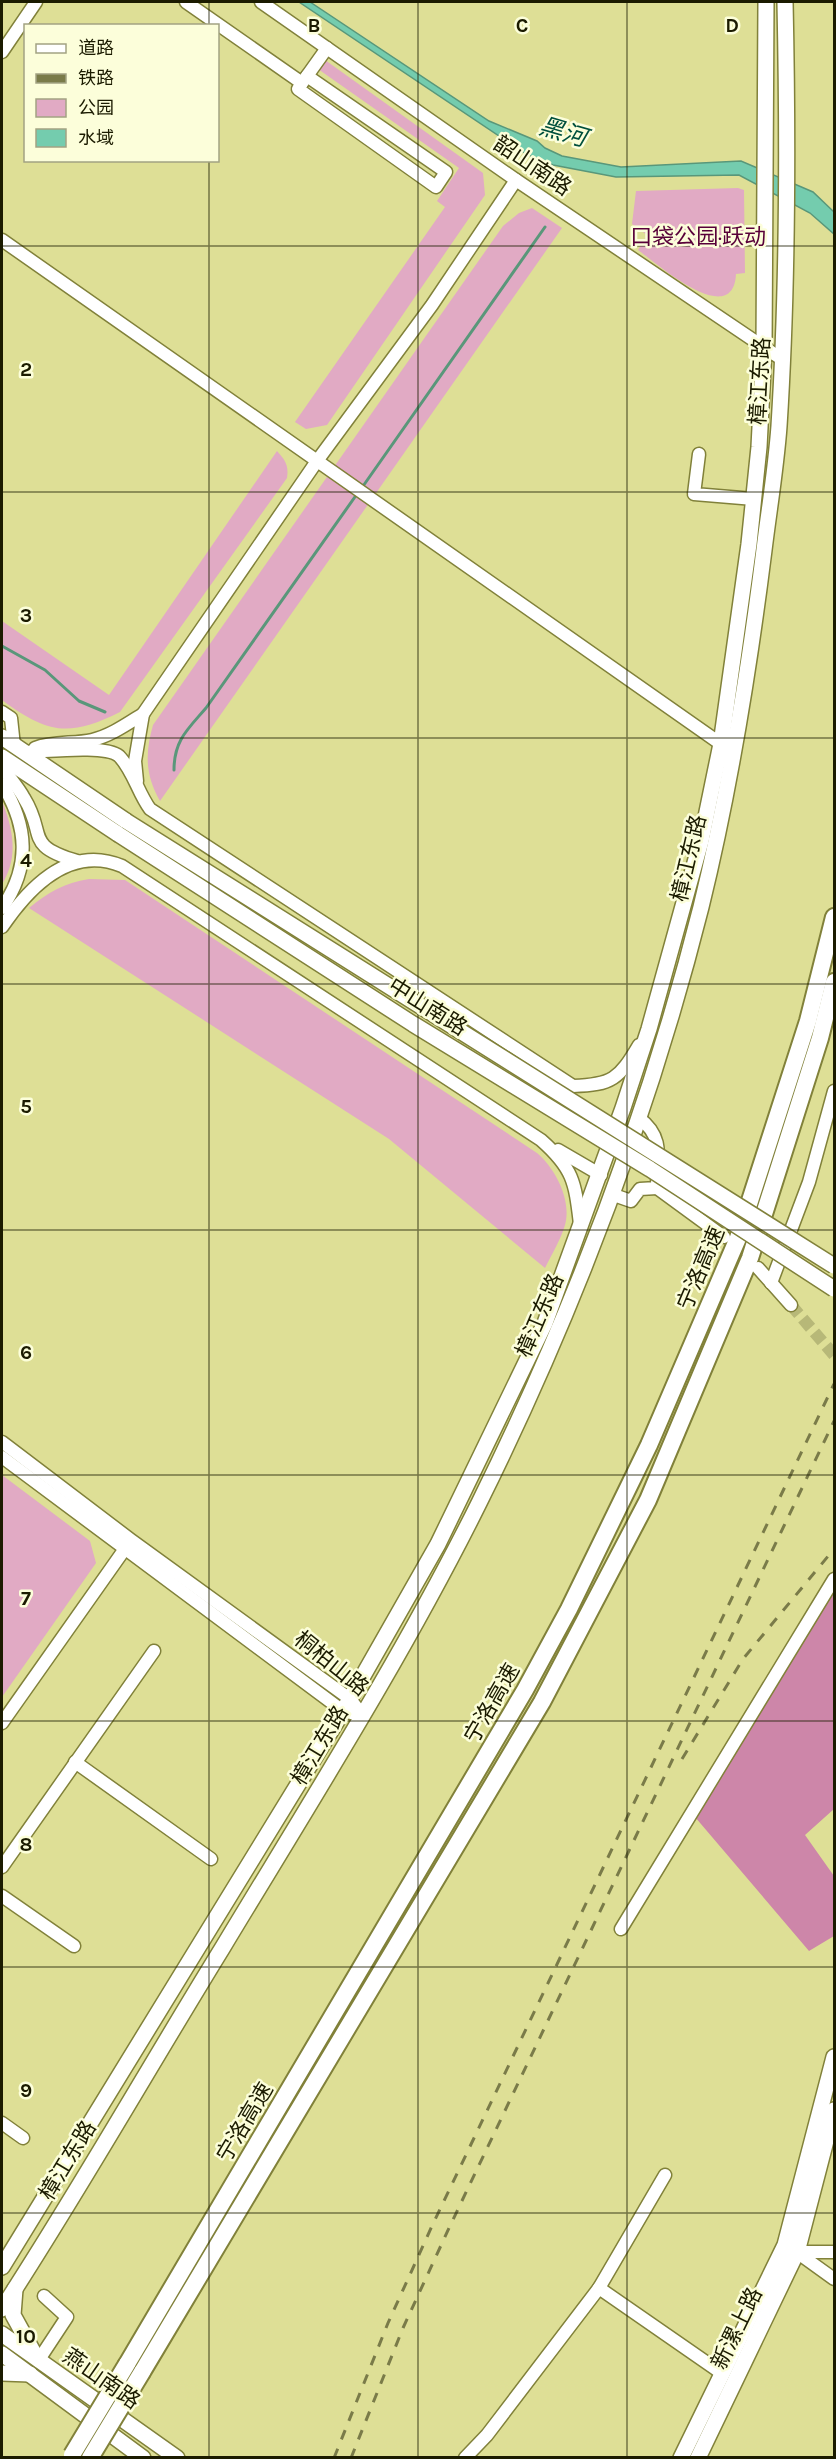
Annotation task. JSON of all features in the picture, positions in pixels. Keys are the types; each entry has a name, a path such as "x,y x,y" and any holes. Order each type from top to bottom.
{"highway":[{"name":"宁洛高速","path":"90,2457 135,2368 569,1609 649,1445 738,1238 808,1021 834,917"},
{"name":"宁洛高速","path":"71,2456 135,2368 542,1701 648,1500 750,1258 820,1038 834,982"}],"main road":[{"name":"樟江东路","path":"2,2267 347,1705 438,1544 545,1323 601,1175 649,1029 700,841 721,744 754,499 764,349 766,2"},
{"name":"樟江东路","path":"2,2309 363,1716 429,1598 512,1433 564,1317 639,1118 700,909 736,744 753,638 779,434 783,360 788,140 785,2"},
{"name":"中山南路","path":"13,745 122,828 413,1024 650,1169 834,1289"},
{"name":"中山南路","path":"2,757 122,828 834,1266"},
{"path":"791,2248 834,2057"},
{"path":"791,2248 834,2110"},
{"path":"2,2250 66,2148 92,2121"},
{"name":"新漯上路","path":"681,2457 791,2248"},
{"name":"新漯上路","path":"698,2457 791,2248"},
{"path":"2,2373 34,2367 13,2315 15,2289"},
{"name":"燕山南路","path":"2,2334 34,2367 138,2456"},
{"name":"燕山南路","path":"2,2354 34,2367 177,2457"}],"street":[{"path":"2,52 36,2"},
{"path":"186,2 304,79 446,172 436,187 298,89 304,79 327,48"},
{"name":"韶山南路","path":"261,2 516,180 783,360"},
{"path":"13,745 92,740 118,730 143,714 317,461 432,305 516,180"},
{"path":"2,240 721,744"},
{"path":"699,454 694,494 754,499"},
{"path":"2,712 11,718 13,745"},
{"path":"138,791 135,761 143,714"},
{"path":"13,745 71,752 94,748 108,750 119,757 150,809 573,1086 602,1086 625,1070 649,1029"},
{"path":"2,767 25,799 41,843 54,854 80,861 112,862 122,866 541,1140 601,1175"},
{"path":"2,784 15,805 24,839 17,881 2,908"},
{"path":"2,927 17,905 47,876 62,866 80,861"},
{"path":"771,1283 809,1182 834,1091"},
{"path":"639,1118 653,1128 657,1138 657,1188"},
{"path":"541,1140 562,1159 569,1170 576,1194 580,1227"},
{"path":"611,1194 631,1201 640,1189 657,1188 724,1237"},
{"path":"758,1268 791,1305"},
{"name":"桐柏山路","path":"2,1442 128,1545"},
{"name":"桐柏山路","path":"2,1457 128,1545 363,1716"},
{"path":"3,1719 128,1545"},
{"path":"621,1929 834,1579"},
{"path":"2,1867 154,1651"},
{"path":"75,1762 211,1859"},
{"path":"2,1896 74,1946"},
{"path":"2,2123 23,2138"},
{"path":"465,2457 487,2435 599,2288 665,2175"},
{"path":"791,2248 834,2252"},
{"path":"791,2248 834,2279"},
{"path":"599,2288 723,2374"},
{"path":"34,2367 67,2317 44,2296"}],"green space":[{"path":"325,60 483,173 485,195 327,425 306,429 295,422 445,207 437,201 459,168 318,69"},
{"name":"口袋公园·跃动","path":"738,188 744,190 745,273 736,274 732,290 722,296 708,295 676,278 638,250 647,235 632,224 636,191"},
{"path":"532,208 562,228 160,801 151,782 148,764 153,725 503,226 519,213"},
{"path":"277,451 286,463 287,478 120,712 86,726 58,728 32,719 2,700 2,621 109,695"},
{"path":"2,801 11,832 12,853 11,864 2,884"},
{"path":"89,879 125,880 537,1153 556,1176 564,1195 567,1215 559,1241 545,1268 389,1139 29,908 57,889"},
{"path":"2,1475 90,1541 96,1563 2,1697"}],"shaded area":[{"path":"834,1590 834,1809 805,1835 834,1876 834,1936 809,1951 695,1817"}],"water":[{"path":"299,2 310,2 489,121 537,141 545,148 562,156 621,167 741,161 813,192 834,212 834,234 810,213 739,175 616,177 553,165 526,154"}],"waterway":[{"path":"361,489 545,227"},
{"path":"174,770 176,751 183,736 206,708 357,494"},
{"path":"2,646 45,670 79,701 105,712"}],"tunnel":[{"path":"791,1305 834,1355"}],"railway":[{"path":"334,2458 388,2323 432,2226 834,1384"},
{"path":"351,2458 403,2328 449,2228 834,1421"},
{"path":"682,1759 743,1659 834,1549"}],"water label":[{"name":"黑河","path":"563,132"}]}
